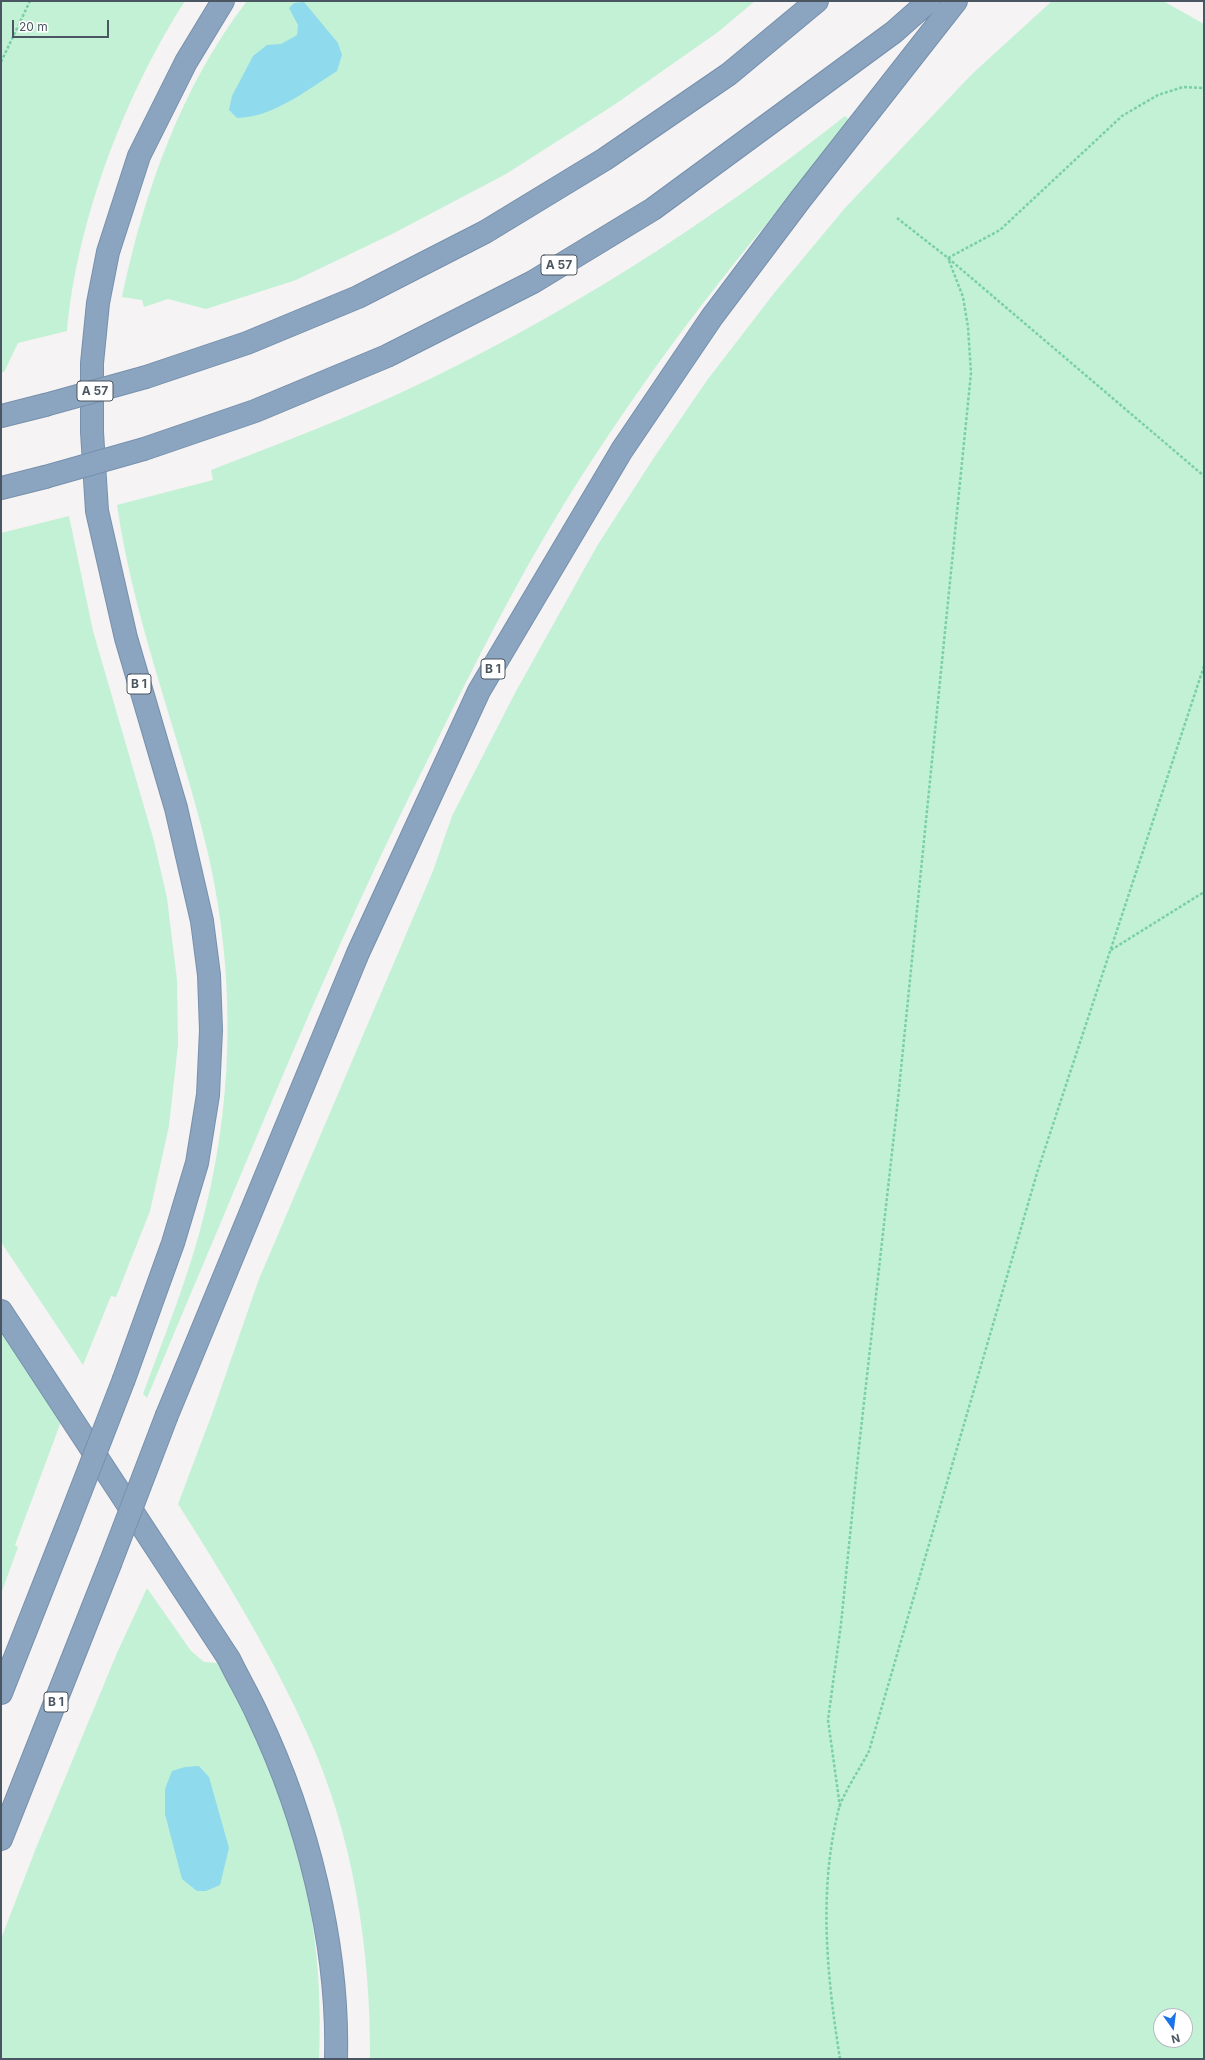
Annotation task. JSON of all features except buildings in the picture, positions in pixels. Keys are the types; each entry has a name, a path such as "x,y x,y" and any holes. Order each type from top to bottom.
{"highway":[{"name":"B 1","path":"1,1693 124,1379 173,1244 197,1163 208,1095 211,1030 209,976 202,921 176,808 126,638 97,511 92,432 92,364 98,303 108,252 139,156 186,62 223,1"},
{"name":"A 57","path":"1,416 45,406 146,377 247,343 358,297 485,232 605,158 729,74 817,1"},
{"name":"A 57","path":"1,488 144,449 255,411 387,356 533,282 653,209 894,32 929,1"},
{"name":"B 1","path":"1,1839 110,1564 167,1415 358,953 479,691 622,450 712,317 800,200 956,1"},
{"path":"1,1311 229,1659 258,1716 282,1774 321,1898 330,1958 336,2059"}],"path":[{"path":"1,62 30,1"},
{"path":"948,258 1000,230 1122,116 1158,95 1183,87 1204,88"},
{"path":"897,218 948,258 1204,476"},
{"path":"840,1807 828,1720 841,1624 859,1447 898,1099 971,373 968,327 963,297 948,258"},
{"path":"840,2059 835,2028 826,1930 829,1866 840,1807 869,1751 1037,1173 1204,666"},
{"path":"1111,950 1204,892"}],"green space":[{"path":"1,1 185,1 163,37 143,76 107,159 81,246 72,289 67,331 18,343 4,372 1,373"},
{"path":"247,1 755,1 718,32 614,105 506,174 394,233 296,280 206,309 168,299 144,307 142,300 122,297 131,258 154,180 184,105 224,34"},
{"path":"1052,1 1163,1 1204,24 1204,2059 370,2059 367,1976 363,1934 347,1851 323,1771 293,1703 263,1645 178,1504 212,1414 259,1279 433,871 452,816 515,693 597,546 653,459 708,379 775,292 845,208 972,74"},
{"path":"845,116 854,124 737,260 664,355 596,453 546,534 512,595 447,720 334,957 147,1398 143,1394 177,1304 205,1211 215,1164 222,1116 228,1020 226,972 221,924 213,876 191,789 155,668 133,587 117,505 213,480 211,470 305,434 398,394 516,335 630,268 685,232 793,156"},
{"path":"69,516 93,631 154,841 167,898 177,980 178,1045 169,1126 150,1211 116,1297 111,1296 83,1365 1,1242 1,533"},
{"path":"1,1328 62,1419 15,1545 18,1547 1,1594"},
{"path":"147,1588 191,1651 204,1662 218,1663 238,1699 272,1774 298,1853 314,1933 319,1996 319,2059 1,2059 1,1939 36,1848 117,1653"}],"water":[{"path":"304,2 338,43 342,55 337,71 302,94 277,108 264,113 237,118 229,110 232,96 253,56 267,45 281,44 297,35 298,25 289,8 294,3"},
{"path":"199,1766 209,1777 229,1848 220,1885 206,1891 197,1891 182,1879 165,1814 165,1789 172,1771 185,1767"}]}
